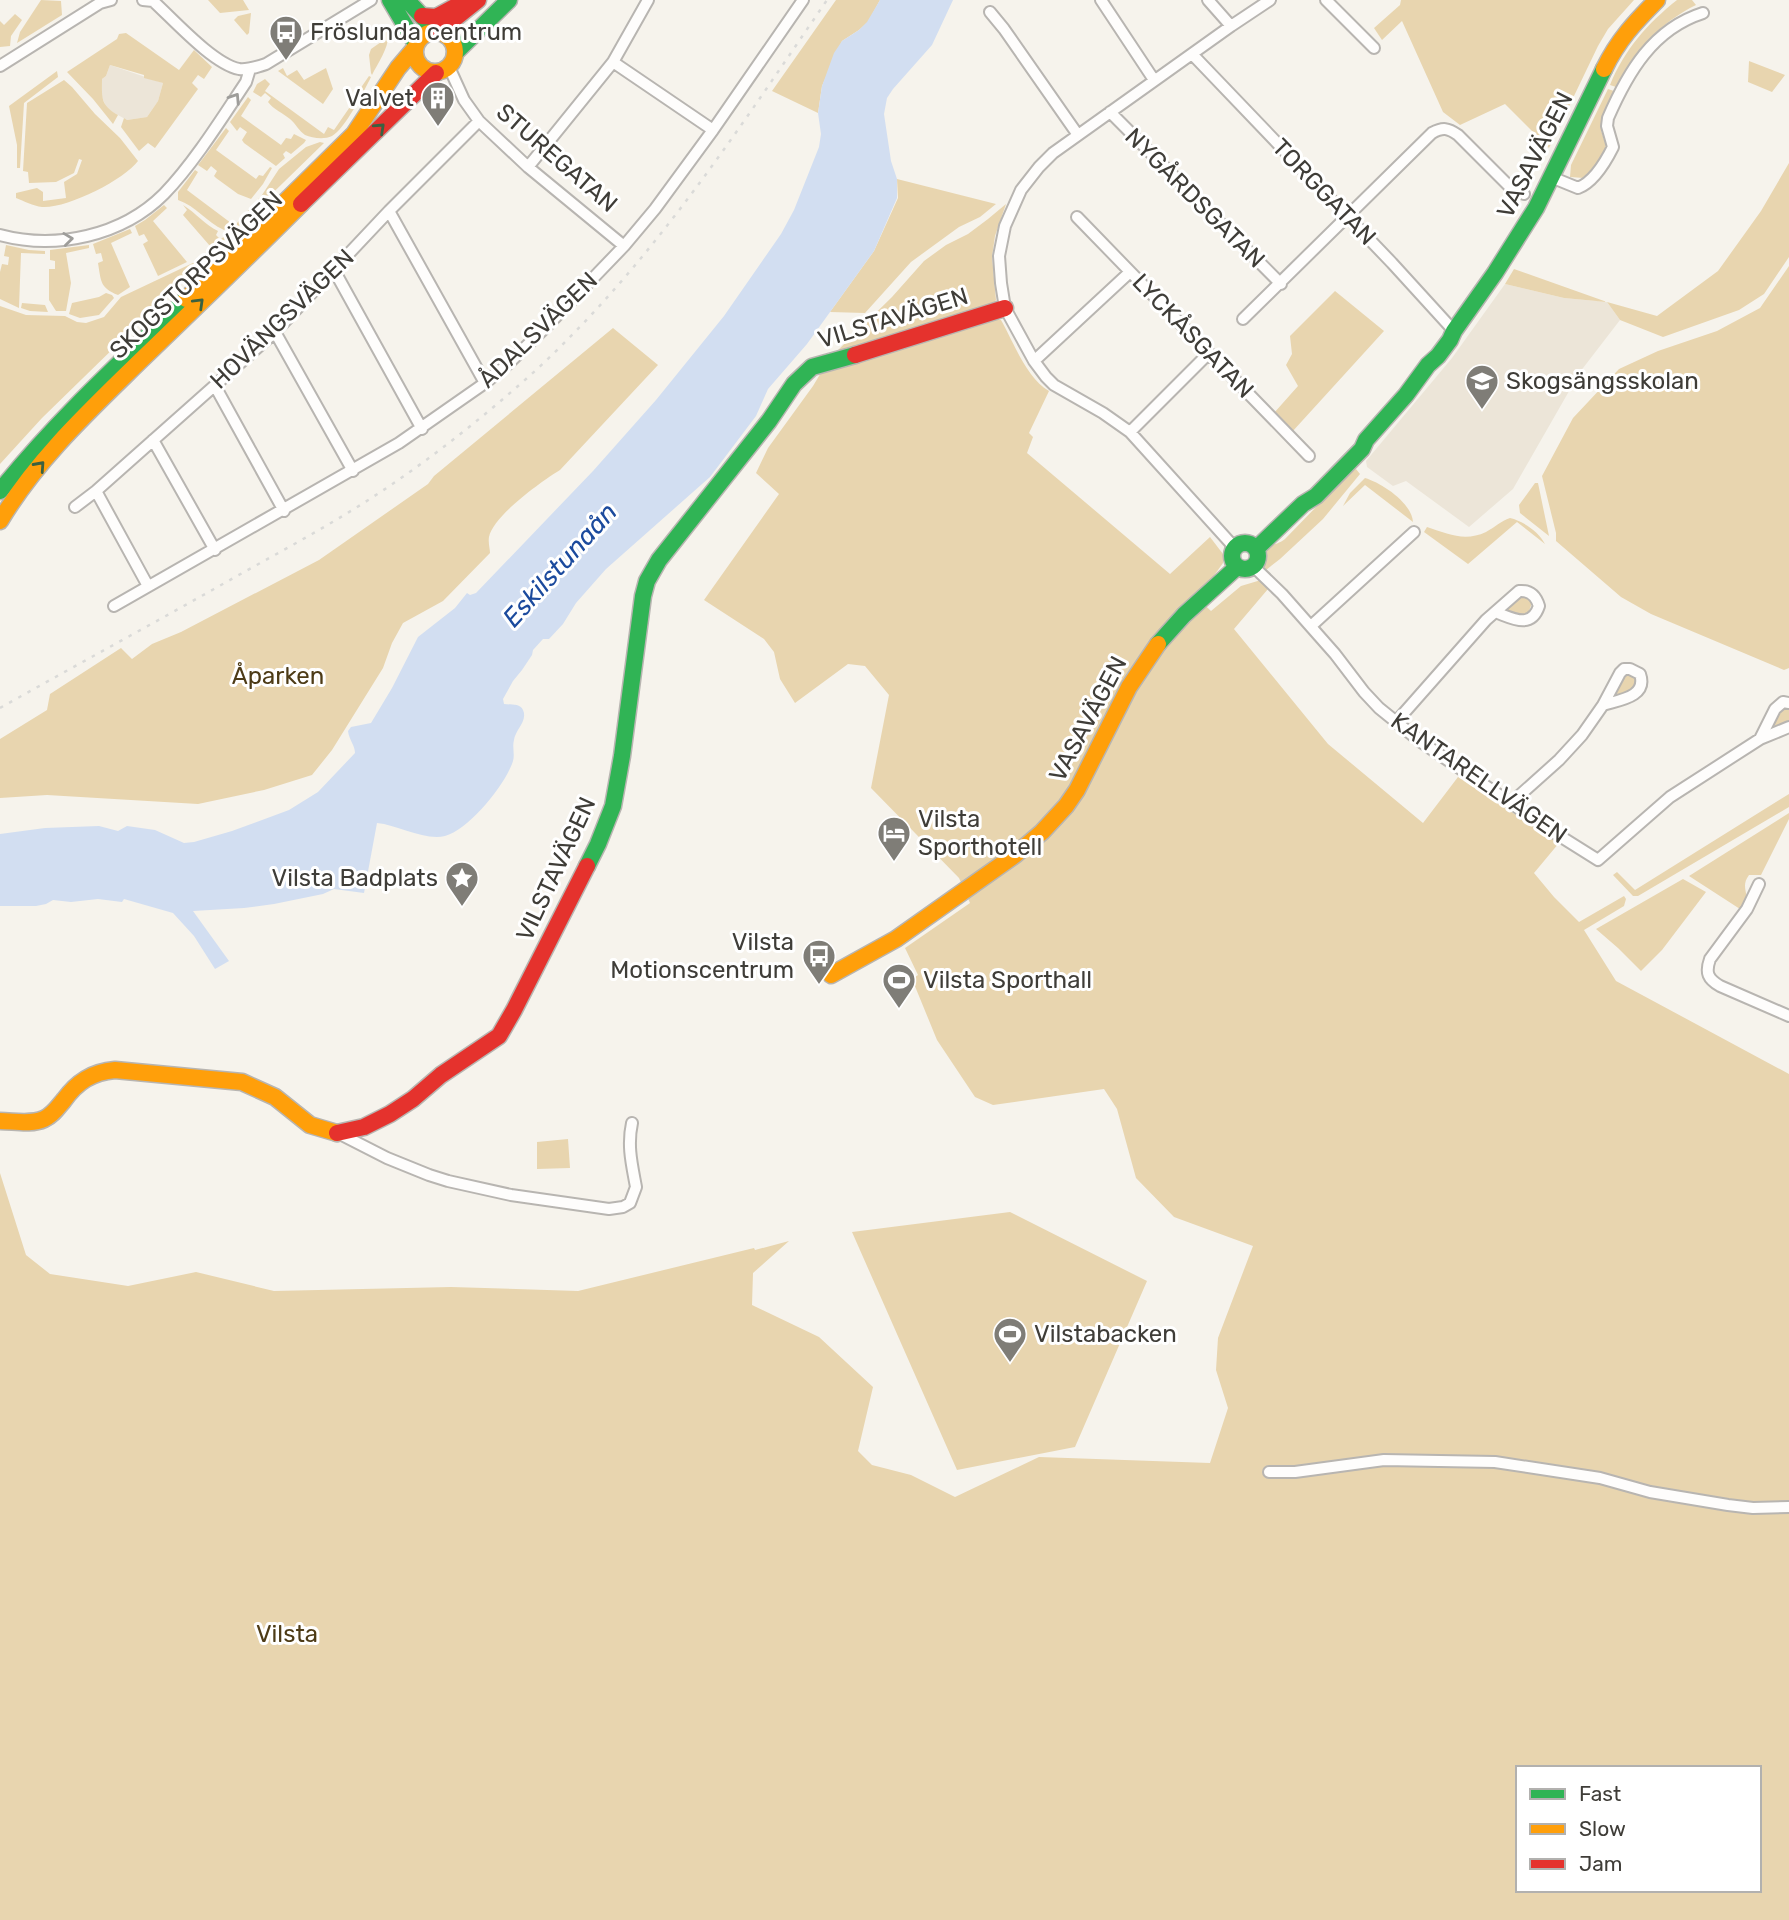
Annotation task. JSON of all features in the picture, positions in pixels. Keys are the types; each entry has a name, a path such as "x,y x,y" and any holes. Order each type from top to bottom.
{"street":[{"path":"0,65 100,2 111,0"},
{"path":"143,0 153,0 212,55 240,69 259,67 282,55 371,0"},
{"path":"390,0 416,46"},
{"path":"407,0 437,32 450,39 445,66 427,71 418,64 415,56 416,46 423,35 437,32 478,0"},
{"path":"422,16 436,17 467,0"},
{"name":"SKOGSTORPSVÄGEN","path":"0,521 33,473 87,413 445,66 509,0"},
{"path":"528,167 613,62 648,0"},
{"name":"ÅDALSVÄGEN","path":"114,606 284,511 422,429 508,364 624,246 655,209 803,0"},
{"path":"1101,0 1154,80"},
{"path":"1208,0 1231,26"},
{"path":"1234,547 1130,432 1054,385 1034,360 1005,308 999,256 1005,226 1021,190 1053,153 1270,0"},
{"path":"1326,0 1374,48"},
{"name":"VASAVÄGEN","path":"1256,550 1303,504 1310,492 1357,444 1366,440 1450,340 1536,208 1611,54 1627,30 1657,0"},
{"path":"990,12 1078,135"},
{"path":"1550,177 1578,188 1588,182 1613,147 1607,126 1608,118 1641,57 1659,38 1684,19 1703,13"},
{"name":"SKOGSTORPSVÄGEN","path":"0,491 83,399 355,134 401,63 416,46"},
{"name":"TORGGATAN","path":"1192,54 1454,331"},
{"path":"613,62 713,130"},
{"name":"STUREGATAN","path":"445,66 479,121 528,167 624,246"},
{"path":"0,235 35,241 64,240 106,230 135,216 163,195 186,168 246,82 250,69"},
{"name":"NYGÅRDSGATAN","path":"1110,113 1281,284"},
{"name":"HOVÄNGSVÄGEN","path":"75,507 275,332 389,211 479,121"},
{"path":"1243,319 1432,133 1441,128 1450,129 1458,135 1510,187 1524,194"},
{"path":"389,211 485,383"},
{"name":"LYCKÅSGATAN","path":"1077,217 1309,456"},
{"path":"334,270 422,429"},
{"path":"1034,360 1130,272"},
{"name":"VILSTAVÄGEN","path":"338,1133 364,1127 390,1114 499,1036 598,844 609,816 619,777 636,638 647,581 659,560 769,422 794,384 812,367 823,363 1005,308"},
{"path":"275,332 353,471"},
{"path":"1130,432 1209,353"},
{"path":"215,386 284,511"},
{"path":"153,440 215,550"},
{"path":"96,491 149,586"},
{"path":"1311,626 1414,532"},
{"path":"1246,542 1256,550 1257,560 1245,566 1231,557 1238,544 1246,542"},
{"name":"VASAVÄGEN","path":"831,975 895,940 1025,847 1052,823 1075,794 1095,760 1132,683 1148,657 1207,593 1245,566"},
{"name":"KANTARELLVÄGEN","path":"1245,566 1282,593 1364,692 1420,742 1598,860 1670,797 1760,739"},
{"path":"1396,722 1495,612"},
{"path":"1760,739 1775,709 1783,702 1789,703"},
{"path":"1511,803 1559,760 1582,735 1603,705"},
{"path":"1760,739 1789,727"},
{"path":"1759,884 1746,909 1710,959 1707,974 1720,986 1789,1015"},
{"path":"0,1121 30,1123 48,1118 55,1113 75,1085 93,1073 115,1070 242,1082 275,1097 310,1125 338,1133 406,1166 449,1181 535,1199 609,1209 630,1203 635,1193 629,1151 632,1123"},
{"path":"1269,1472 1295,1472 1384,1461 1495,1462 1600,1478 1650,1492 1728,1505 1754,1508 1789,1507"}],"shaded area":[{"path":"110,65 163,83 158,101 147,117 127,120 107,109 102,97 102,79"},
{"name":"Skogsängsskolan","path":"1505,284 1564,298 1607,302 1620,320 1580,372 1513,489 1469,527 1406,481 1393,486 1367,467 1366,461 1452,358"}],"green space":[{"path":"41,0 61,1 62,15 17,43 20,32"},
{"path":"208,0 243,0 249,10 220,13"},
{"path":"836,0 880,0 868,22 842,41 822,86 818,113 772,91"},
{"path":"1401,0 1634,0 1608,29 1598,46 1549,148 1505,104 1460,125 1443,112 1402,21 1382,40 1374,28 1400,5"},
{"path":"1677,0 1692,0 1696,5 1671,20 1649,39 1616,87 1610,85 1622,60 1638,38"},
{"path":"251,13 247,35 234,20 238,16"},
{"path":"15,14 22,20 11,36 10,46 0,47 0,21 4,25"},
{"path":"386,26 387,44 372,75 369,55 371,49 381,42 386,31 383,27"},
{"path":"126,33 179,70 194,50 212,67 204,79 198,75 192,83 198,89 155,148 148,143 139,151 121,127 124,118 127,120 147,117 158,101 163,83 110,65 102,79 102,91 105,104 118,115 113,124 67,72 117,39 119,34"},
{"path":"1749,61 1785,75 1772,92 1748,82"},
{"path":"283,68 287,76 297,70 304,80 326,68 333,89 323,104 278,71"},
{"path":"57,71 58,77 24,103 20,168 17,168 17,145 9,106"},
{"path":"369,76 371,77 348,118 337,132 325,138 305,135 290,119 270,105 268,102 271,98 265,93 261,97 253,92 257,84 265,79 270,84 265,91 324,134 328,127 334,130 354,101 348,97 360,89"},
{"path":"64,80 120,138 138,161 131,169 94,192 65,203 42,207 16,198 16,193 37,188 43,192 43,201 66,198 64,182 77,174 82,160 79,159 74,173 56,182 29,183 28,172 23,171 27,103"},
{"path":"1608,89 1614,91 1601,119 1605,153 1584,178 1570,177 1571,165"},
{"path":"248,97 251,100 241,116 281,145 286,138 291,139 294,134 306,140 291,154 286,151 283,154 285,158 276,166 244,143 242,140 247,132 240,127 237,131 230,122"},
{"path":"226,128 229,131 216,150 256,179 272,168 251,199 238,194 216,178 214,176 217,171 211,166 207,171 198,165"},
{"path":"324,143 42,418 0,464 0,306 26,315 65,316 86,323 104,317 121,297 195,262 229,232 262,195 279,169 306,147"},
{"path":"1789,163 1789,257 1764,294 1739,310 1663,337 1620,320 1607,302 1657,316 1718,271 1761,211"},
{"path":"195,170 198,172 187,190 231,223 224,230 178,200 178,192"},
{"path":"897,179 996,204 911,262 865,313 830,312 874,251 898,198"},
{"path":"1006,204 995,236 992,257 996,300 992,306 833,355 924,261 946,245 968,234"},
{"path":"164,205 167,208 153,221 187,262 158,276 143,244 148,241 144,234 139,236 135,226"},
{"path":"183,205 218,231 216,235 219,238 210,246 183,215 187,210"},
{"path":"130,229 132,233 111,243 130,287 118,295 102,283 98,263 103,261 101,253 96,254 93,244"},
{"path":"6,245 45,251 45,254 21,253 19,308 0,299 0,272 2,264 8,265 9,257 4,256"},
{"path":"89,245 89,248 66,253 71,283 66,311 56,311 49,300 49,269 55,269 55,261 50,260 50,250"},
{"path":"1789,266 1789,668 1784,670 1651,614 1621,597 1556,541 1542,476 1573,418 1619,369 1658,351 1717,331 1760,308"},
{"path":"1514,269 1607,302 1564,298 1505,284"},
{"path":"1335,291 1384,331 1292,432 1274,413 1298,386 1286,365 1292,354 1290,336"},
{"path":"106,293 114,298 99,315 80,318 69,314 72,303"},
{"path":"22,303 45,305 48,312 21,308"},
{"name":"Vilsta","path":"993,320 1001,320 1027,369 1049,391 1029,433 1033,437 1027,453 1170,574 1210,537 1223,554 1223,563 1194,595 1211,611 1241,586 1261,580 1268,589 1234,629 1328,744 1423,823 1458,777 1559,843 1534,873 1579,922 1624,896 1626,899 1624,906 1584,930 1616,981 1789,1074 1789,1920 0,1920 0,1173 26,1255 50,1274 128,1286 196,1272 274,1291 451,1287 578,1291 789,1241 753,1273 752,1305 819,1337 873,1387 858,1451 872,1465 911,1475 955,1497 1039,1457 1210,1463 1228,1408 1216,1370 1218,1338 1253,1246 1174,1217 1136,1178 1117,1109 1104,1089 993,1105 975,1097 937,1040 912,979 918,975 905,948 970,903 959,878 871,788 889,695 865,666 848,664 795,703 780,679 774,652 764,639 704,600 779,494 756,473 768,448 822,371"},
{"name":"Åparken","path":"613,328 658,365 560,470 508,509 492,529 489,537 490,553 443,601 403,623 383,668 332,750 312,775 264,790 198,804 47,795 0,798 0,739 47,710 50,694 121,648 132,659 152,644 181,632 319,560 428,484 434,476"},
{"path":"1356,469 1360,474 1323,519 1266,570 1261,560 1265,550 1285,539"},
{"path":"1365,478 1380,484 1402,501 1413,522 1365,485 1343,506 1350,493"},
{"path":"1535,483 1538,483 1549,536 1520,513 1519,505"},
{"path":"1510,518 1530,528 1545,544 1517,522 1468,564 1424,532 1427,527 1456,536 1478,535"},
{"path":"1520,596 1528,597 1532,603 1528,614 1523,616 1507,611 1506,607"},
{"path":"1626,674 1635,677 1636,687 1630,693 1612,699 1622,676"},
{"path":"1789,708 1789,722 1770,730 1779,709"},
{"path":"1789,794 1789,807 1638,896 1633,896 1613,875 1617,872 1635,890"},
{"path":"1789,813 1789,819 1761,875 1749,875 1747,878 1747,898 1740,909 1689,876"},
{"path":"1683,879 1706,892 1662,950 1641,971 1596,929"},
{"path":"568,1139 570,1168 537,1169 537,1142"},
{"name":"Vilstabacken","path":"1010,1212 1147,1281 1075,1447 957,1470 852,1232"}],"water":[{"name":"Eskilstunaån","path":"880,0 953,0 932,45 887,98 884,114 891,161 897,179 897,198 874,251 807,344 768,389 756,416 710,477 606,569 576,603 563,624 549,639 543,639 533,650 503,699 504,704 520,706 524,714 514,740 513,761 503,782 475,816 455,832 437,837 377,823 364,893 334,889 323,894 274,904 193,911 229,961 215,969 194,936 173,913 124,899 122,902 98,899 71,902 53,900 36,906 0,906 0,834 45,828 99,826 118,831 127,826 155,830 184,843 194,842 289,810 318,792 355,753 348,731 351,727 371,723 418,637 455,608 467,593 476,593 593,471 656,400 724,316 781,234 794,210 819,147 821,134 818,113 822,86 834,53 842,41 867,22"}],"railway":[{"path":"0,708 341,517 422,463 498,403 577,329 655,240 692,194 827,0"}],"traffic: fast":[{"path":"390,0 416,44"},
{"path":"407,0 429,24"},
{"path":"455,53 509,0"},
{"path":"1256,549 1303,504 1316,496 1362,449 1366,440 1450,340 1536,208 1604,69"},
{"path":"0,491 67,416 186,299"},
{"path":"587,866 613,806 647,581 659,560 769,421 794,384 812,367 855,355"},
{"path":"1245,543 1254,547 1258,556 1254,565 1245,569 1236,565 1232,556 1236,547 1245,543"},
{"path":"1158,644 1184,615 1237,567"}],"traffic: slow":[{"path":"1604,69 1628,32 1657,0"},
{"path":"435,32 443,33 449,38 454,44 455,52 454,60 449,66 443,71 435,72 427,71 421,66 416,60 415,52 416,44 421,38 427,33 435,32"},
{"path":"186,299 354,134 398,68 415,48"},
{"path":"0,521 30,477 65,436 301,204"},
{"path":"831,975 896,939 1015,855 1042,832 1077,790 1129,687 1158,644"},
{"path":"0,1121 28,1122 44,1119 86,1079 115,1070 242,1082 275,1097 310,1125 337,1133"}],"traffic: jam":[{"path":"438,32 478,0"},
{"path":"422,16 436,17 462,3"},
{"path":"301,204 436,73"},
{"path":"855,355 1005,308"},
{"path":"337,1133 364,1127 390,1114 499,1036 587,866"}],"place":[{"name":"Fröslunda centrum","path":"286,62"},
{"name":"Valvet","path":"438,128"},
{"name":"Skogsängsskolan","path":"1482,411"},
{"name":"Vilsta Sporthotell","path":"894,863"},
{"name":"Vilsta Badplats","path":"462,908"},
{"name":"Vilsta Motionscentrum","path":"819,986"},
{"name":"Vilsta Sporthall","path":"899,1010"},
{"name":"Vilstabacken","path":"1010,1364"}]}
